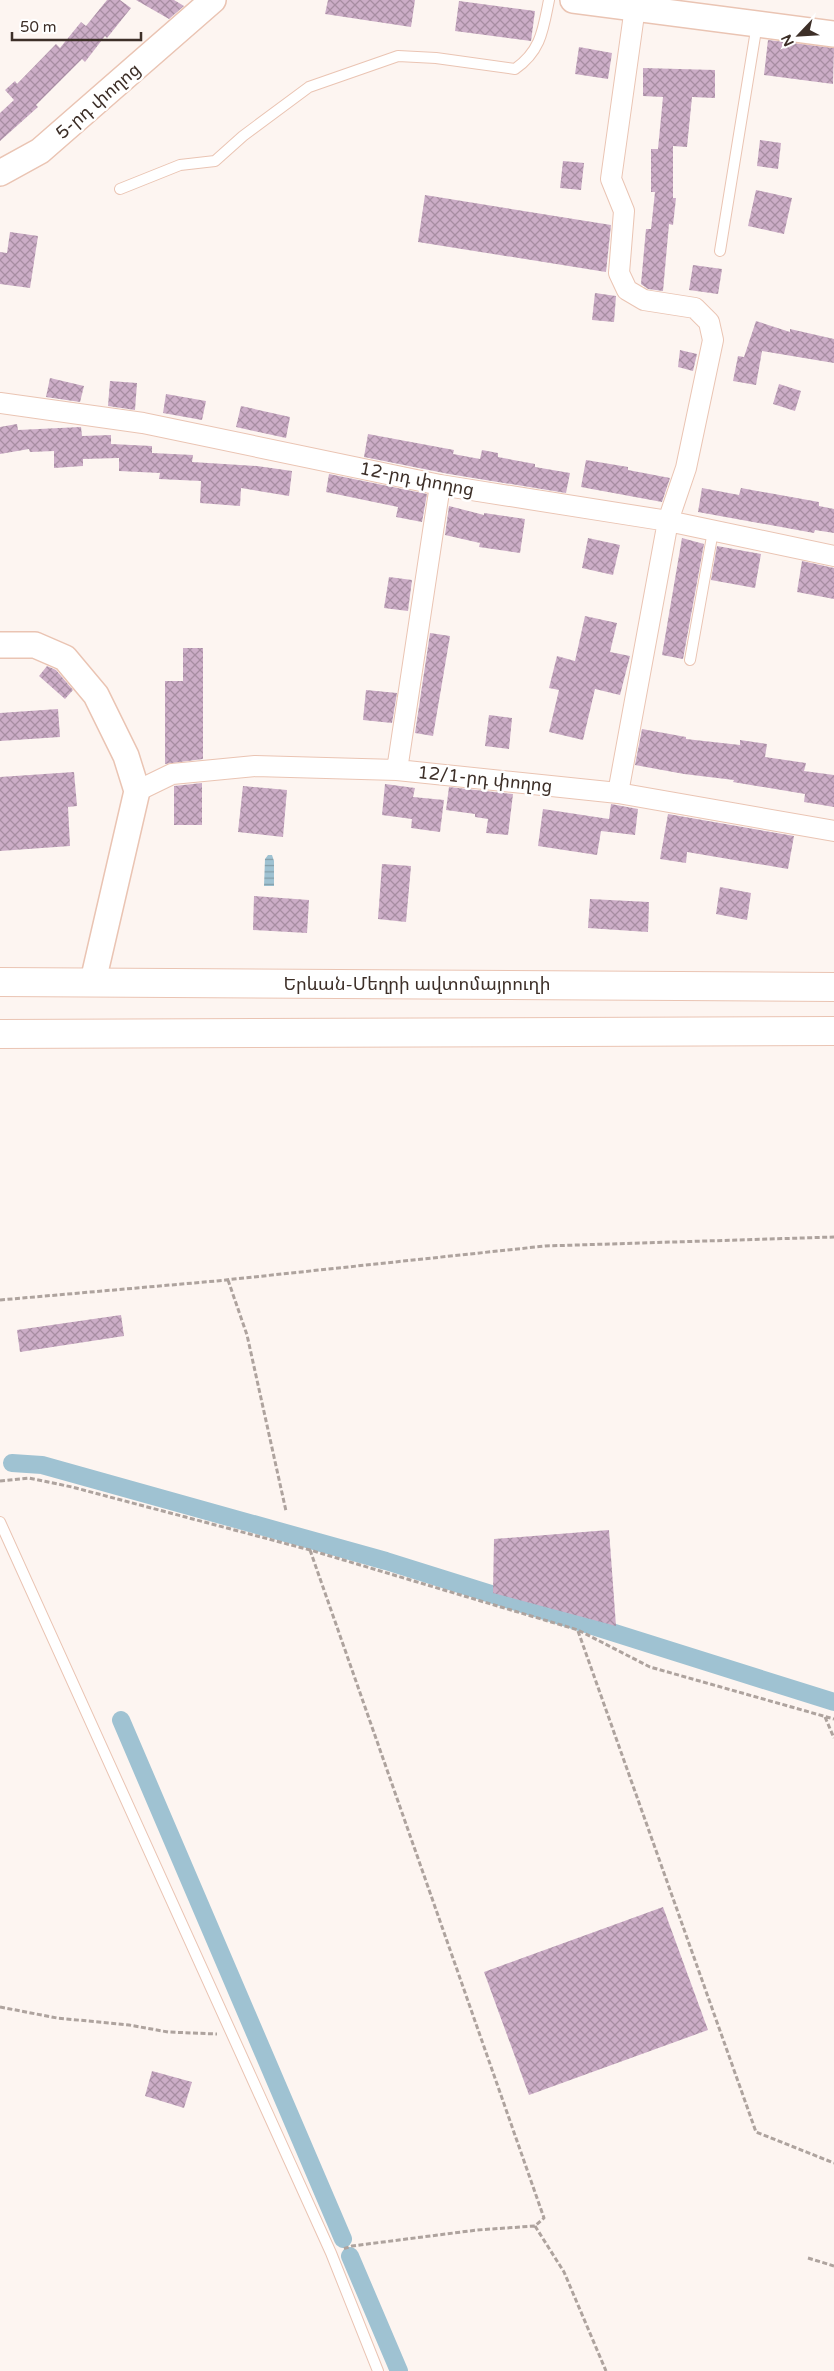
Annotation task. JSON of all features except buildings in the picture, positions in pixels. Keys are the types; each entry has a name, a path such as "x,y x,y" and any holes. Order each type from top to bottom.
{"highway":[{"name":"Երևան-Մեղրի ավտոմայրուղի","path":"0,982 93,981 834,987"},
{"path":"0,1034 834,1031"}],"street":[{"name":"5-րդ փողոց","path":"0,173 40,150 213,0"},
{"path":"573,0 636,4 834,34"},
{"path":"618,793 668,521 686,468 713,340 709,322 695,308 644,300 628,290 619,273 624,211 610,179 636,4"},
{"name":"12-րդ փողոց","path":"0,403 143,423 440,485 668,521 834,556"},
{"path":"397,770 440,485"},
{"path":"0,646 35,645 65,658 96,695 126,756 137,791 93,981"},
{"name":"12/1-րդ փողոց","path":"137,791 172,774 246,767 397,770 618,793 834,831"}],"lane":[{"path":"120,189 180,165 215,161 243,136 308,87 398,56 436,58 515,69 528,60 542,35 549,0"},
{"path":"720,251 757,23"},
{"path":"690,660 713,531"},
{"path":"0,1522 331,2253 378,2371"}],"path":[{"path":"0,1300 228,1280 545,1246 834,1237"},
{"path":"228,1280 247,1335 286,1511"},
{"path":"0,1481 29,1478 72,1487 310,1550 578,1630 650,1667 834,1719"},
{"path":"310,1550 544,2218 535,2226 477,2230 352,2246 331,2253"},
{"path":"578,1630 756,2132 834,2162"},
{"path":"824,1717 834,1738"},
{"path":"0,2008 57,2018 129,2025 168,2032 208,2035 232,2033"},
{"path":"535,2226 564,2272 606,2371"},
{"path":"808,2258 834,2266"}],"water":[{"path":"268,855 272,855 274,861 274,886 264,886 265,859"}],"waterway":[{"path":"12,1463 42,1465 386,1561 834,1702"},
{"path":"121,1720 343,2239"},
{"path":"350,2256 399,2371"}]}
